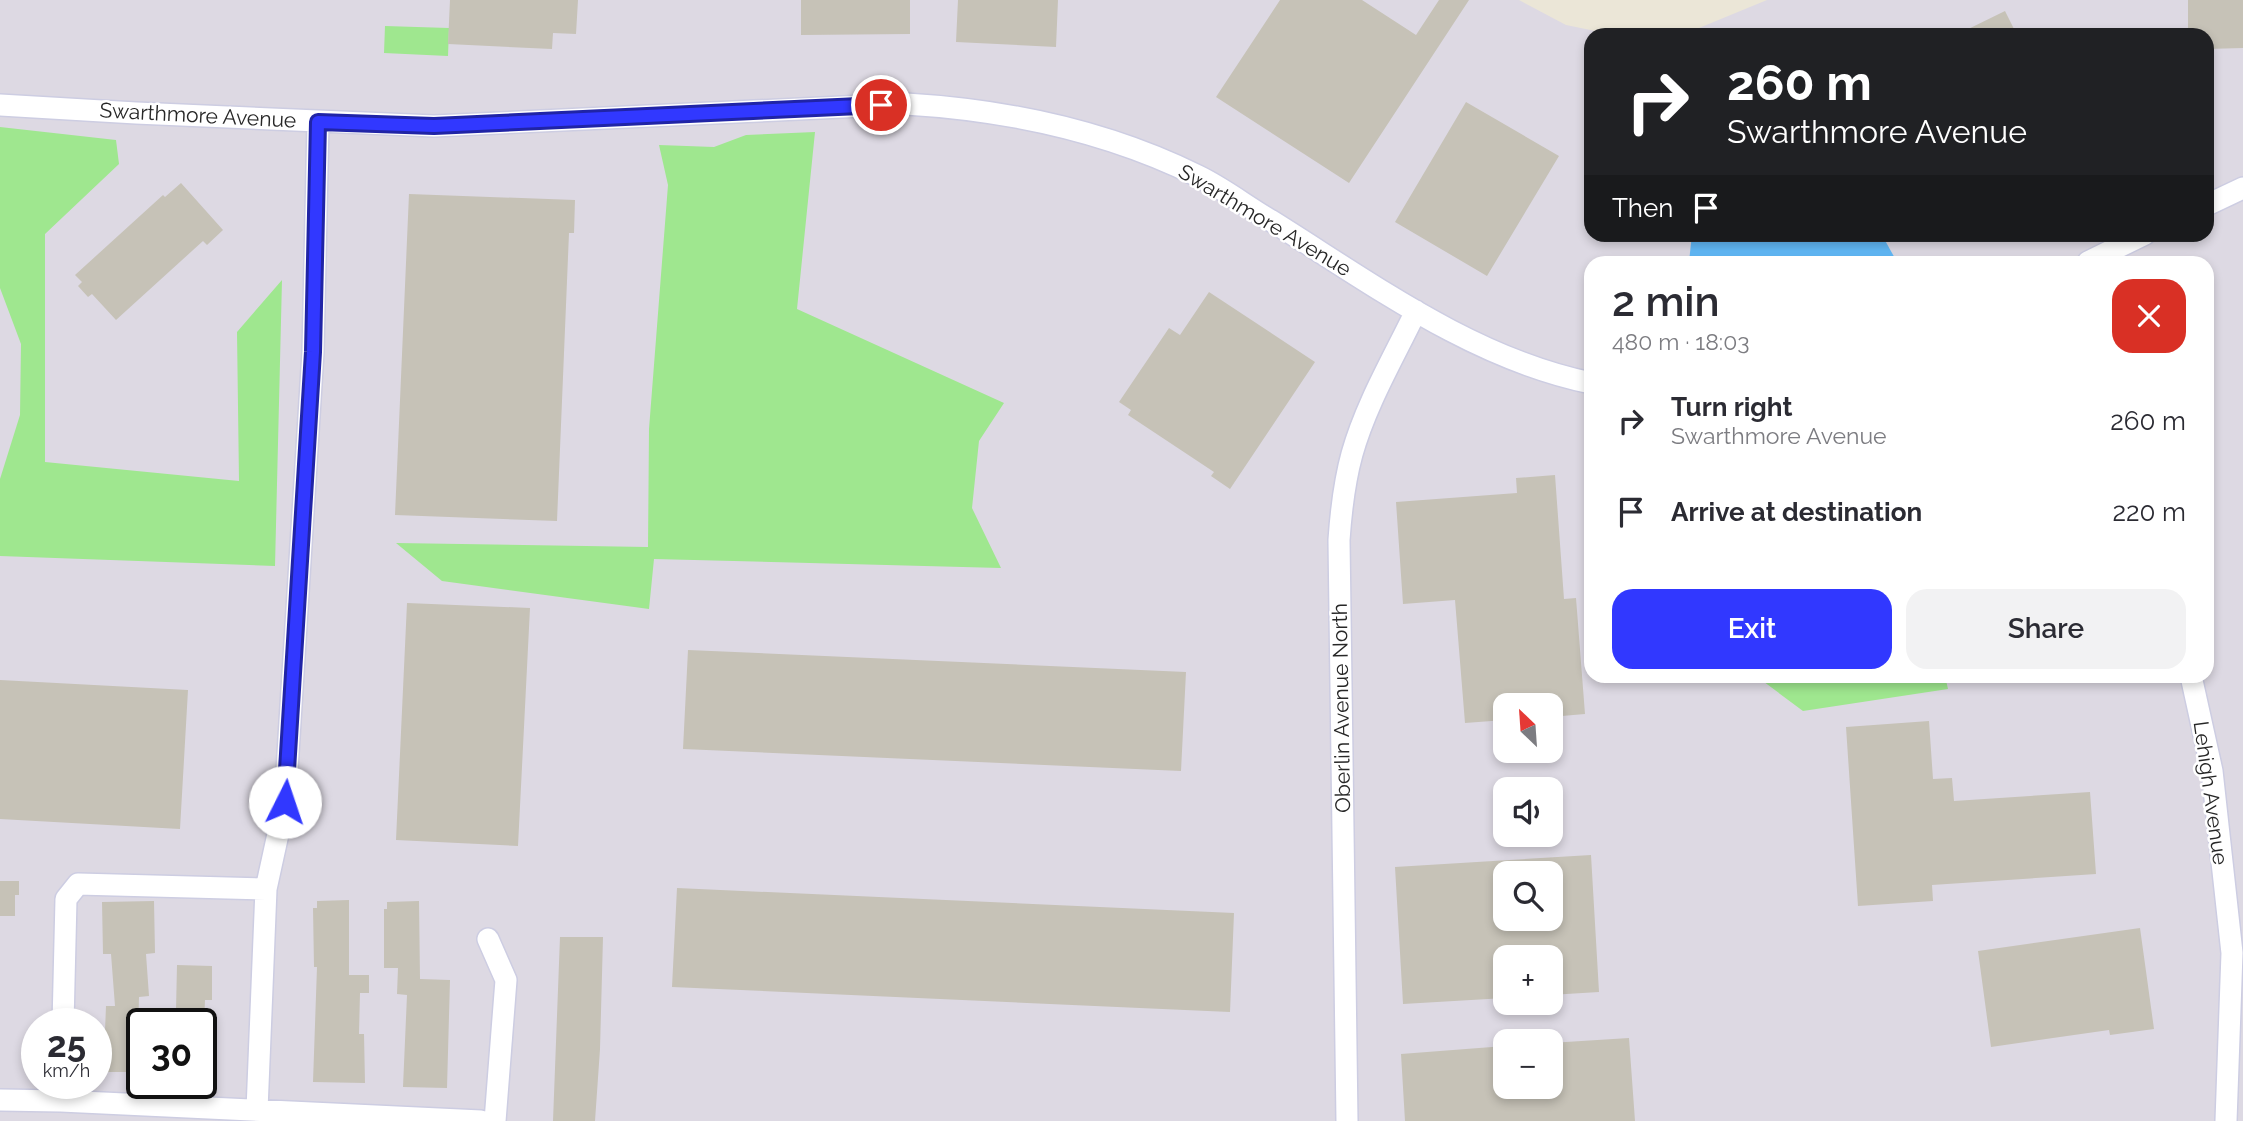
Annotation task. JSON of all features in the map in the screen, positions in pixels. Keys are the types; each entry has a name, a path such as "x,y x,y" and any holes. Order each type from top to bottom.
{"street":[{"name":"Swarthmore Avenue","path":"0,105 434,126 906,104 950,107 1022,118 1065,127 1132,147 1200,177 1416,311 1509,359 1584,381"},
{"path":"257,1110 266,889 285,802 313,352 318,122"},
{"path":"2214,202 2243,188"},
{"path":"2100,256 2129,242"},
{"name":"Oberlin Avenue North","path":"1347,1121 1339,540 1343,490 1365,416 1416,311"},
{"name":"Lehigh Avenue","path":"2193,683 2212,771 2232,953 2226,1121"},
{"path":"63,1008 66,899 78,884 266,889"},
{"path":"488,939 506,980 495,1121"},
{"path":"0,1100 21,1097"},
{"path":"112,1097 257,1110 481,1121"}],"shaded area":[{"path":"0,0 1519,0 1566,25 1584,29 1584,242 2214,242 2214,28 1699,28 1767,0 2243,0 2243,1121 0,1121"}],"green space":[{"path":"385,26 449,28 448,56 384,53"},
{"path":"0,127 116,140 119,164 45,234 45,462 239,481 237,332 282,280 275,566 0,556 0,479 20,415 21,344 0,288"},
{"path":"815,132 797,309 1004,403 979,441 972,508 1001,568 654,559 649,609 442,581 396,543 648,547 649,429 668,185 659,145 714,147 746,135"},
{"path":"1765,683 1947,683 1948,689 1803,711"}],"water":[{"path":"1691,242 1886,242 1894,256 1690,256"}],"building":[{"path":"450,0 578,0 576,34 553,33 552,49 448,44"},
{"path":"801,0 910,0 910,34 801,35"},
{"path":"958,0 1058,0 1056,47 956,42"},
{"path":"1280,0 1362,0 1416,35 1439,0 1469,0 1349,183 1216,97"},
{"path":"2188,0 2243,0 2243,48 2214,49 2214,28 2188,28"},
{"path":"2005,11 2014,28 1970,28"},
{"path":"1466,102 1559,156 1487,276 1395,222"},
{"path":"181,183 223,230 207,245 203,241 116,320 92,294 88,297 78,286 82,282 75,275 163,195 165,197"},
{"path":"409,194 575,200 574,233 569,233 557,521 395,515"},
{"path":"1209,292 1315,362 1230,489 1211,476 1214,472 1128,415 1131,410 1119,402 1169,328 1180,335"},
{"path":"1555,475 1564,599 1576,598 1585,714 1563,716 1563,693 1493,693 1493,721 1465,723 1455,600 1403,604 1396,502 1517,493 1516,478"},
{"path":"407,603 530,608 518,846 396,840"},
{"path":"688,650 1186,672 1181,771 683,749"},
{"path":"0,680 188,690 180,829 0,819"},
{"path":"1929,721 1933,779 1952,778 1954,801 2090,792 2096,874 1932,885 1933,901 1858,906 1846,727"},
{"path":"1591,855 1599,992 1563,994 1563,945 1493,945 1493,999 1403,1004 1395,867 1493,861"},
{"path":"0,881 19,881 19,895 15,895 15,916 0,916"},
{"path":"677,888 1234,913 1230,1012 672,987"},
{"path":"349,900 349,975 369,975 369,993 360,993 359,1034 364,1034 365,1083 313,1082 317,967 314,967 313,908 317,908 317,901"},
{"path":"154,901 155,953 146,954 149,996 139,997 139,1008 126,1008 126,1072 112,1072 112,1008 106,1006 115,1006 111,954 103,954 102,902"},
{"path":"419,901 420,979 450,980 447,1088 403,1087 407,995 397,994 398,968 384,968 384,909 387,909 387,902"},
{"path":"2140,928 2154,1029 2110,1035 2109,1030 1991,1047 1978,951"},
{"path":"560,937 603,937 595,1121 553,1121"},
{"path":"177,965 212,966 212,1000 205,1000 205,1008 176,1008"},
{"path":"1629,1038 1635,1121 1405,1121 1401,1054 1493,1047 1493,1099 1563,1099 1563,1042"}],"route":[{"path":"285,802 313,352 318,122 434,126 881,105"}]}
